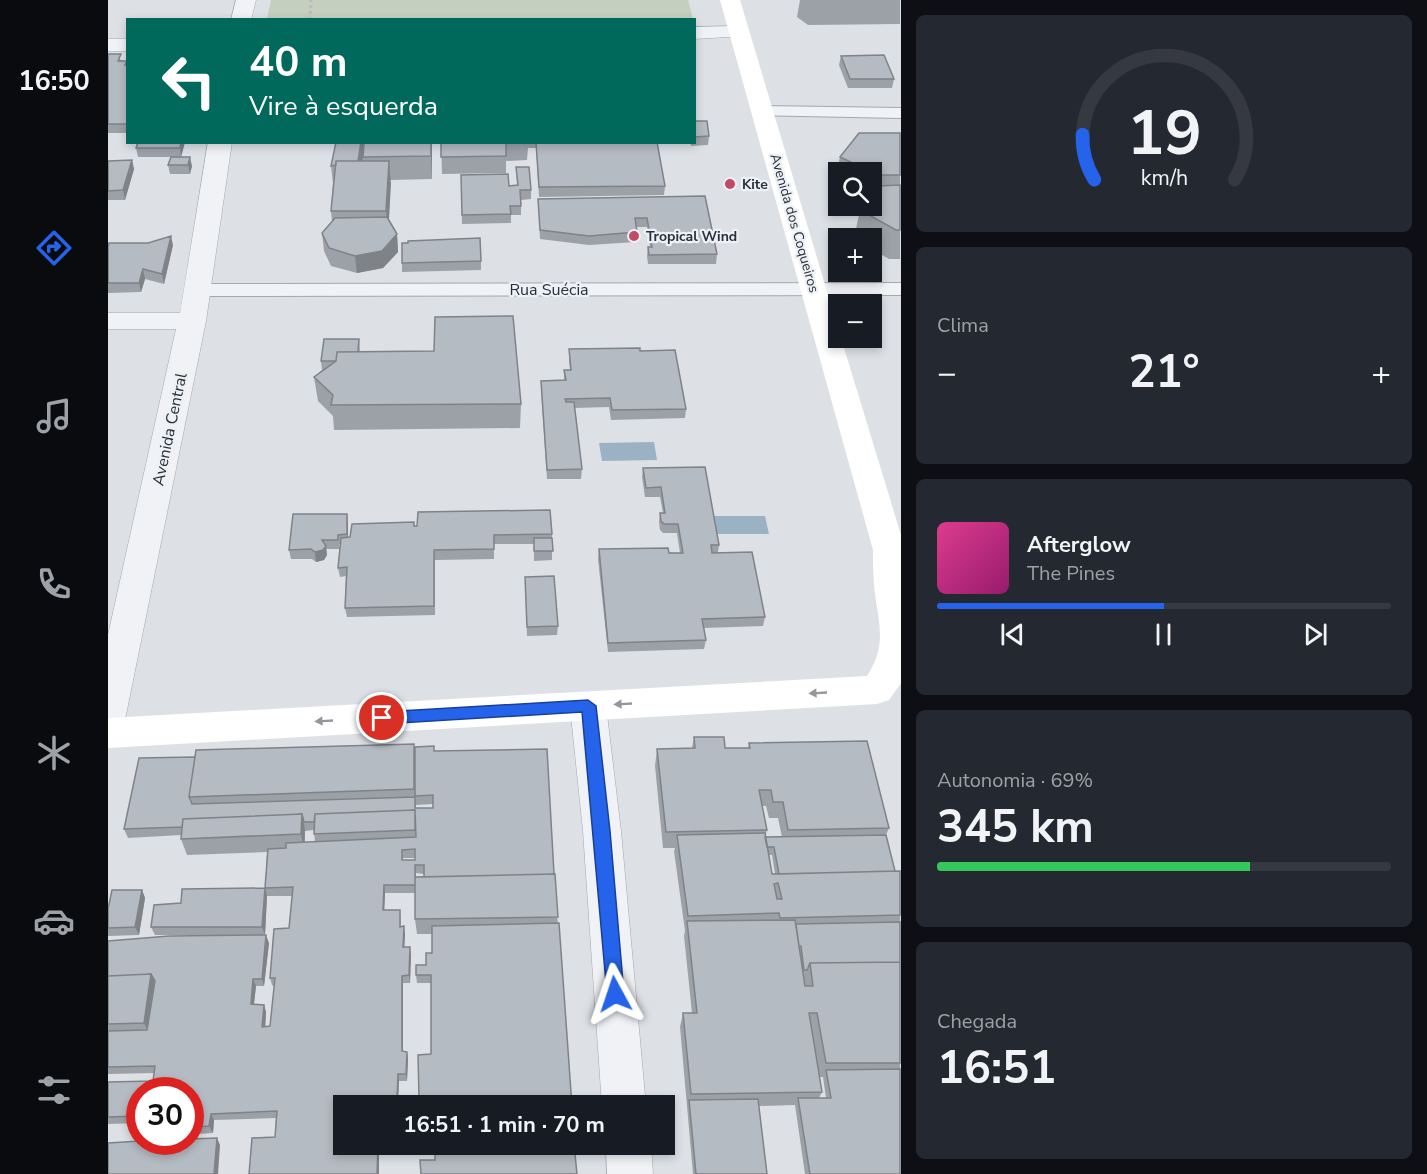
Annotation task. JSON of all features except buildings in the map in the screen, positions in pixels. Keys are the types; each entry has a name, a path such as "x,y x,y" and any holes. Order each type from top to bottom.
{"main road":[{"name":"Avenida dos Coqueiros","path":"588,706 877,690 892,667 899,638 890,583 895,560 730,0"},
{"path":"108,733 588,706"}],"street":[{"path":"242,18 246,0"},
{"path":"696,33 738,32"},
{"path":"108,45 126,45"},
{"name":"Avenida Central","path":"108,715 192,321 220,144"},
{"path":"108,321 192,321"},
{"path":"588,706 602,831 623,1095"},
{"path":"628,1155 630,1174"}],"lane":[{"path":"762,111 900,113"},
{"name":"Rua Suécia","path":"198,290 900,289"}],"path":[{"path":"310,18 311,0"}],"green space":[{"path":"271,0 688,0 693,18 267,18"}],"water":[{"path":"654,442 657,460 602,461 599,443"},
{"path":"711,516 765,516 769,534 714,534"}],"place":[{"name":"Kite","path":"730,184"},
{"name":"Tropical Wind","path":"634,236"}],"route":[{"path":"382,718 588,706 602,831 615,994"}]}
